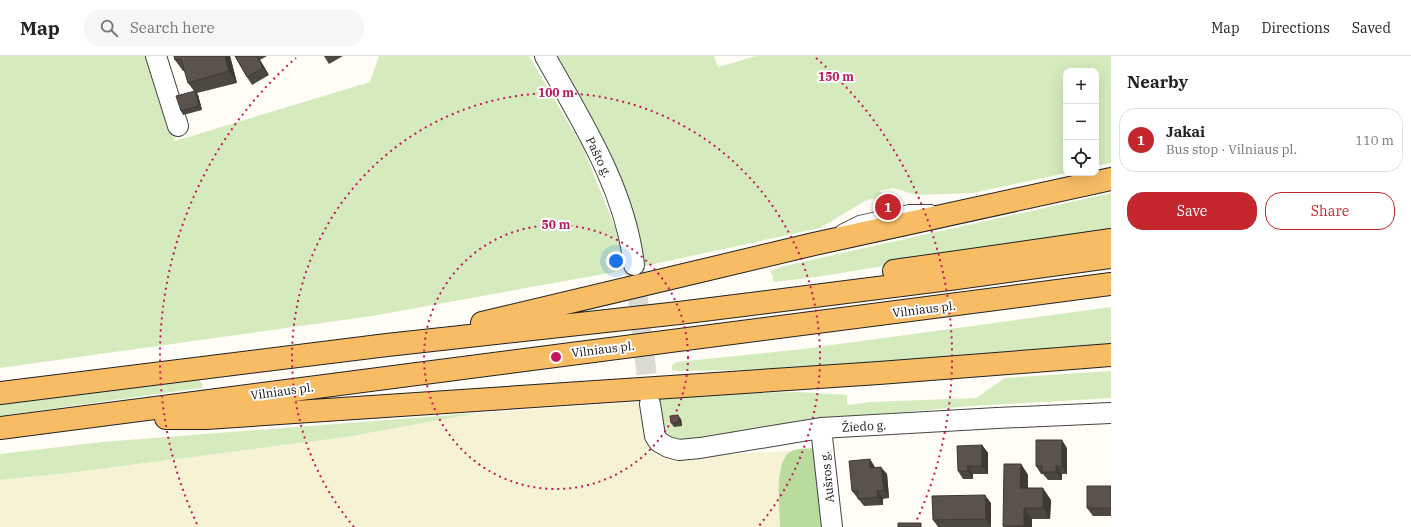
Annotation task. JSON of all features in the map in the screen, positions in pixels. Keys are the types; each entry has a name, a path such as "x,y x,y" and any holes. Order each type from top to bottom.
{"highway":[{"path":"387,345 814,244 1111,179"},
{"path":"679,313 828,281 1111,240"},
{"path":"0,393 387,345 679,313 1111,257"},
{"name":"Vilniaus pl.","path":"0,428 1111,284"},
{"path":"65,420 206,418 879,373 1111,355"}],"street":[{"path":"156,56 178,126"},
{"name":"Pašto g.","path":"546,56 601,159 614,187 629,234 634,265"},
{"name":"Žiedo g.","path":"650,404 654,436 659,442 668,447 679,450 700,448 822,428 989,418 1111,413"},
{"name":"Aušros g.","path":"822,428 832,527"}],"shaded area":[{"path":"639,402 647,440 659,455 685,459 743,453 791,451 784,457 779,471 780,527 0,527 0,480 68,473 346,437 478,413"}],"green space":[{"path":"0,56 149,56 175,141 370,82 379,56 529,56 583,148 625,252 626,270 372,316 0,368"},
{"path":"555,56 714,56 718,67 756,56 1111,56 1111,163 1099,165 1099,68 1063,68 1063,174 973,193 917,195 893,188 879,191 886,195 865,201 820,228 645,266 631,208"},
{"path":"1111,193 1111,229 816,277 774,282 771,271 784,266"},
{"path":"1111,307 1111,345 840,368 672,370 672,365 677,362 803,349"},
{"path":"1111,371 1111,398 972,406 812,420 688,442 670,440 662,433 657,399 753,393 800,392 847,395 847,405 871,402 976,398 1005,378"},
{"path":"199,380 203,385 201,388 0,416 0,404"},
{"path":"478,413 346,437 68,473 0,480 0,454 102,442"},
{"path":"813,448 822,527 780,527 779,485 782,463 786,456 794,450"}],"building":[{"path":"174,56 225,56 229,71 188,83 181,59 175,60"},
{"path":"235,56 257,56 263,68 247,77"},
{"path":"195,91 199,106 181,111 176,96"},
{"path":"678,415 679,422 671,423 670,416"},
{"path":"1036,440 1062,440 1062,466 1056,466 1056,472 1042,472 1042,466 1036,466"},
{"path":"982,445 982,466 967,466 968,471 958,471 957,446"},
{"path":"870,459 870,468 881,467 884,490 877,491 878,497 858,499 858,491 852,491 849,461"},
{"path":"1004,464 1021,464 1020,488 1043,488 1043,508 1024,508 1024,526 1003,526"},
{"path":"1087,486 1111,486 1111,508 1087,508"},
{"path":"985,495 986,519 933,520 932,496"},
{"path":"898,523 921,523 921,527 898,527"}],"tunnel":[{"path":"634,265 650,404"}],"place":[{"name":"Jakai","path":"888,207"}]}
